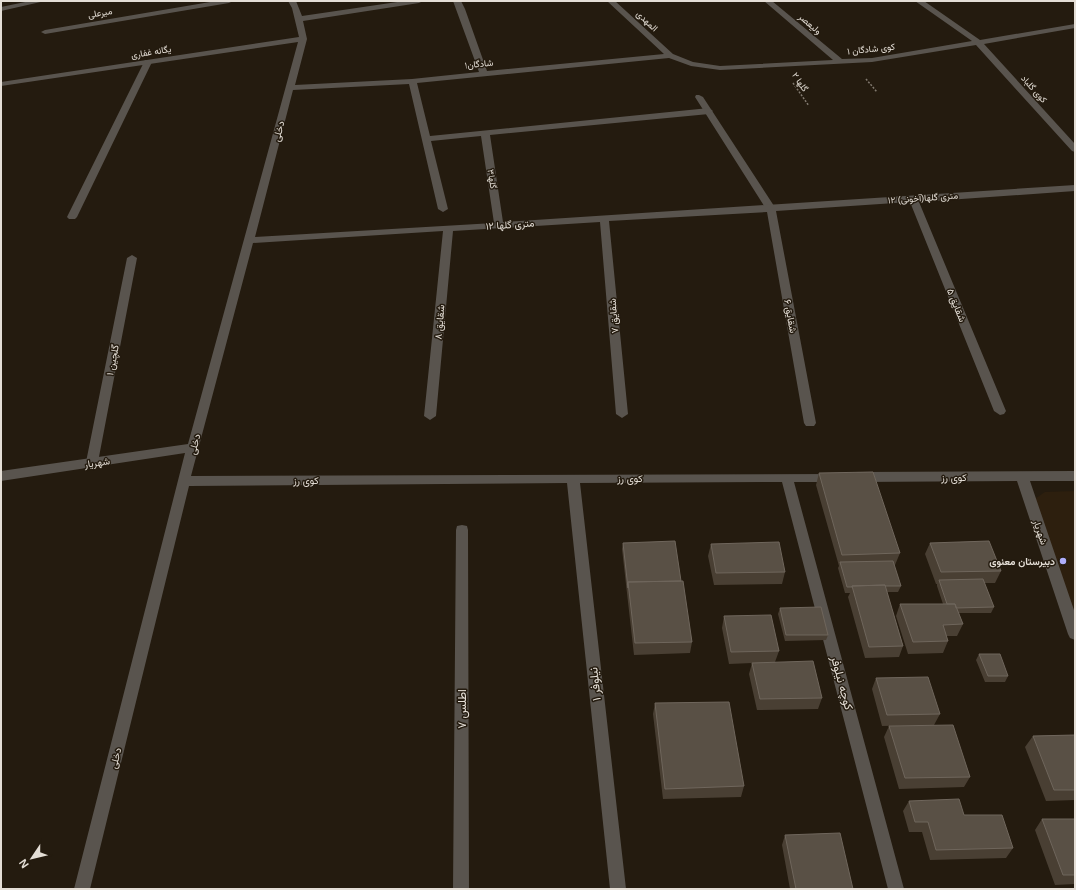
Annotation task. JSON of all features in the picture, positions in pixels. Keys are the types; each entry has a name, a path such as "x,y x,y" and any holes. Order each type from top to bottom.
{"street":[{"path":"1,8 41,1"},
{"name":"میرعلی","path":"45,32 229,1"},
{"name":"دخلی","path":"82,889 184,481 303,39 292,1"},
{"path":"298,19 419,1"},
{"path":"457,1 484,74"},
{"name":"المهدی","path":"611,1 670,56"},
{"name":"ولیعصر","path":"768,1 840,62"},
{"name":"کوی گلباد","path":"919,1 978,42 1075,149"},
{"name":"کوی شادگان ۱","path":"670,56 691,64 720,68 872,60 1075,26"},
{"name":"یگانه غفاری","path":"1,84 303,39"},
{"name":"شادگان۱","path":"290,88 412,81 670,56"},
{"path":"72,217 148,62"},
{"path":"412,81 443,209"},
{"path":"699,97 771,209"},
{"path":"427,139 709,111"},
{"name":"گلها۳","path":"484,133 499,225"},
{"name":"۱۲ متری گلها(آخونی)","path":"771,209 1075,188"},
{"name":"شقایق ۵","path":"913,199 1000,411"},
{"name":"۱۲ متری گلها","path":"249,240 771,209"},
{"name":"شقایق ۶","path":"771,209 810,423"},
{"name":"شقایق ۷","path":"604,218 622,414"},
{"name":"شقایق ۸","path":"430,416 448,228"},
{"name":"گلچین ۱","path":"92,462 132,258"},
{"name":"شهریار","path":"1,476 193,448"},
{"name":"شهریار","path":"1022,476 1075,634"},
{"name":"کوی رز","path":"184,481 1075,476"},
{"name":"کوچه نیلوفر","path":"787,478 896,889"},
{"name":"نیلوفر ۱","path":"573,479 618,889"},
{"name":"اطلس ۷","path":"461,889 462,530"}],"path":[{"name":"گلها ۲","path":"780,65 809,106"}],"shaded area":[{"name":"دبیرستان معنوی","path":"1075,491 1075,619 1029,503 1045,492"}],"building":[{"path":"873,472 900,553 842,555 819,473"},
{"path":"675,541 681,581 628,582 628,588 623,543"},
{"path":"989,541 1001,571 941,572 930,543"},
{"path":"779,542 785,572 716,573 711,544"},
{"path":"893,561 901,586 885,585 847,587 840,562"},
{"path":"983,579 994,607 956,608 955,604 947,604 939,580"},
{"path":"683,581 692,642 635,643 628,582"},
{"path":"885,585 903,646 869,647 852,586"},
{"path":"900,604 955,604 963,624 943,625 948,641 913,642"},
{"path":"821,607 828,635 786,635 780,608"},
{"path":"771,615 779,651 731,652 724,616"},
{"path":"979,654 1000,654 1008,676 988,676"},
{"path":"813,661 822,698 760,699 752,663"},
{"path":"928,677 940,714 887,715 876,678"},
{"path":"729,702 744,786 665,789 655,703"},
{"path":"953,725 970,777 905,778 889,726"},
{"path":"1075,735 1075,790 1054,790 1033,736"},
{"path":"959,799 964,815 1002,815 1013,848 936,850 928,822 915,822 909,801"},
{"path":"1042,819 1075,819 1075,875 1063,875"},
{"path":"840,833 853,889 796,889 785,835"}],"place":[{"name":"دبیرستان معنوی","path":"1063,561"}]}
